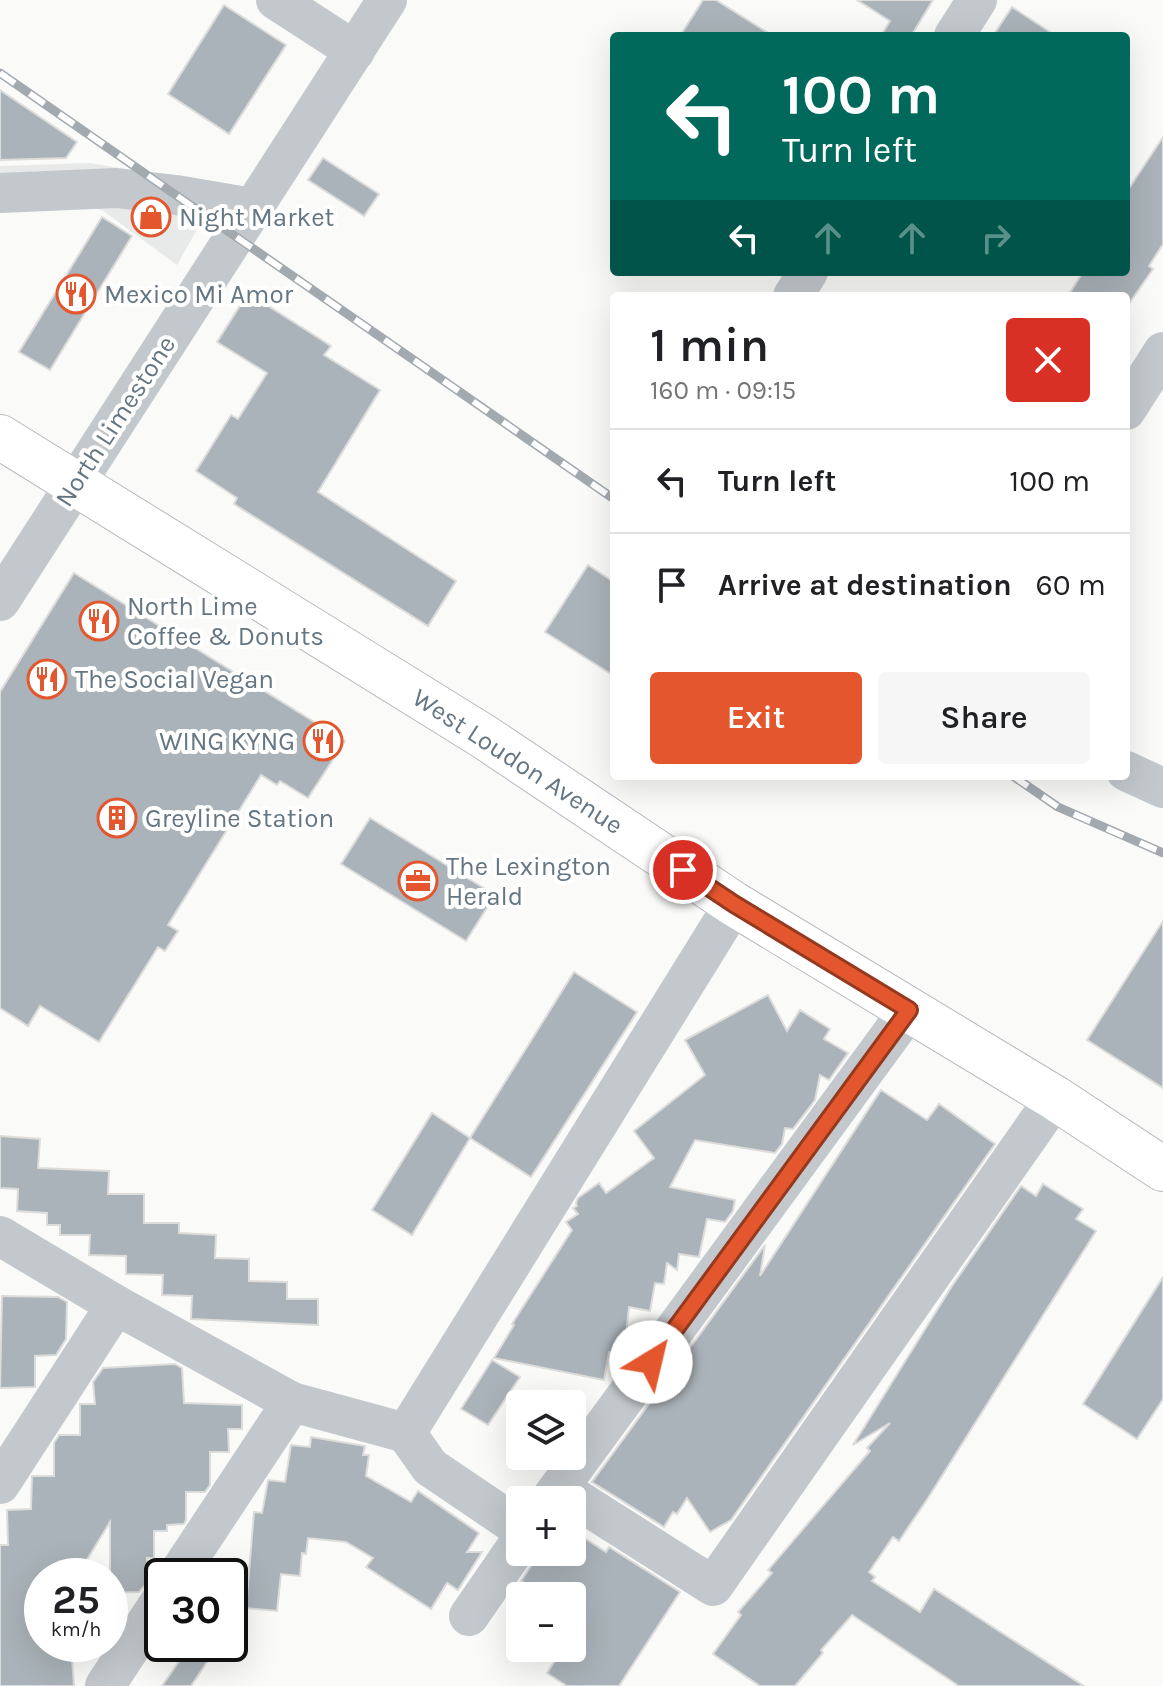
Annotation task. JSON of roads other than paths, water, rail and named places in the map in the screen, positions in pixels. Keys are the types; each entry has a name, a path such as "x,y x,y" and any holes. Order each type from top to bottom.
{"main road":[{"name":"West Loudon Avenue","path":"0,437 483,736 734,904 1055,1098 1163,1169"}],"street":[{"path":"276,0 355,51"},
{"name":"North Limestone","path":"0,601 387,0"},
{"path":"957,32 977,0"},
{"path":"0,193 116,188 252,208"},
{"path":"1130,404 1163,352"},
{"path":"1130,773 1163,788"},
{"path":"406,1433 734,904"},
{"path":"561,1486 909,1010"},
{"path":"586,1512 713,1586 1055,1098"},
{"path":"0,1236 116,1305 292,1402 406,1433 430,1467 506,1519"},
{"path":"0,1484 116,1305"},
{"path":"189,1558 292,1402"},
{"path":"469,1616 506,1562"},
{"path":"105,1686 144,1626"}],"railway":[{"path":"0,73 610,496"},
{"path":"1019,780 1058,807 1163,853"}],"place":[{"name":"Night Market","path":"151,217"},
{"name":"Mexico Mi Amor","path":"76,294"},
{"name":"North Lime Coffee & Donuts","path":"99,621"},
{"name":"The Social Vegan","path":"47,679"},
{"name":"WING KYNG","path":"323,741"},
{"name":"Greyline Station","path":"117,818"},
{"name":"The Lexington Herald","path":"418,881"}]}
